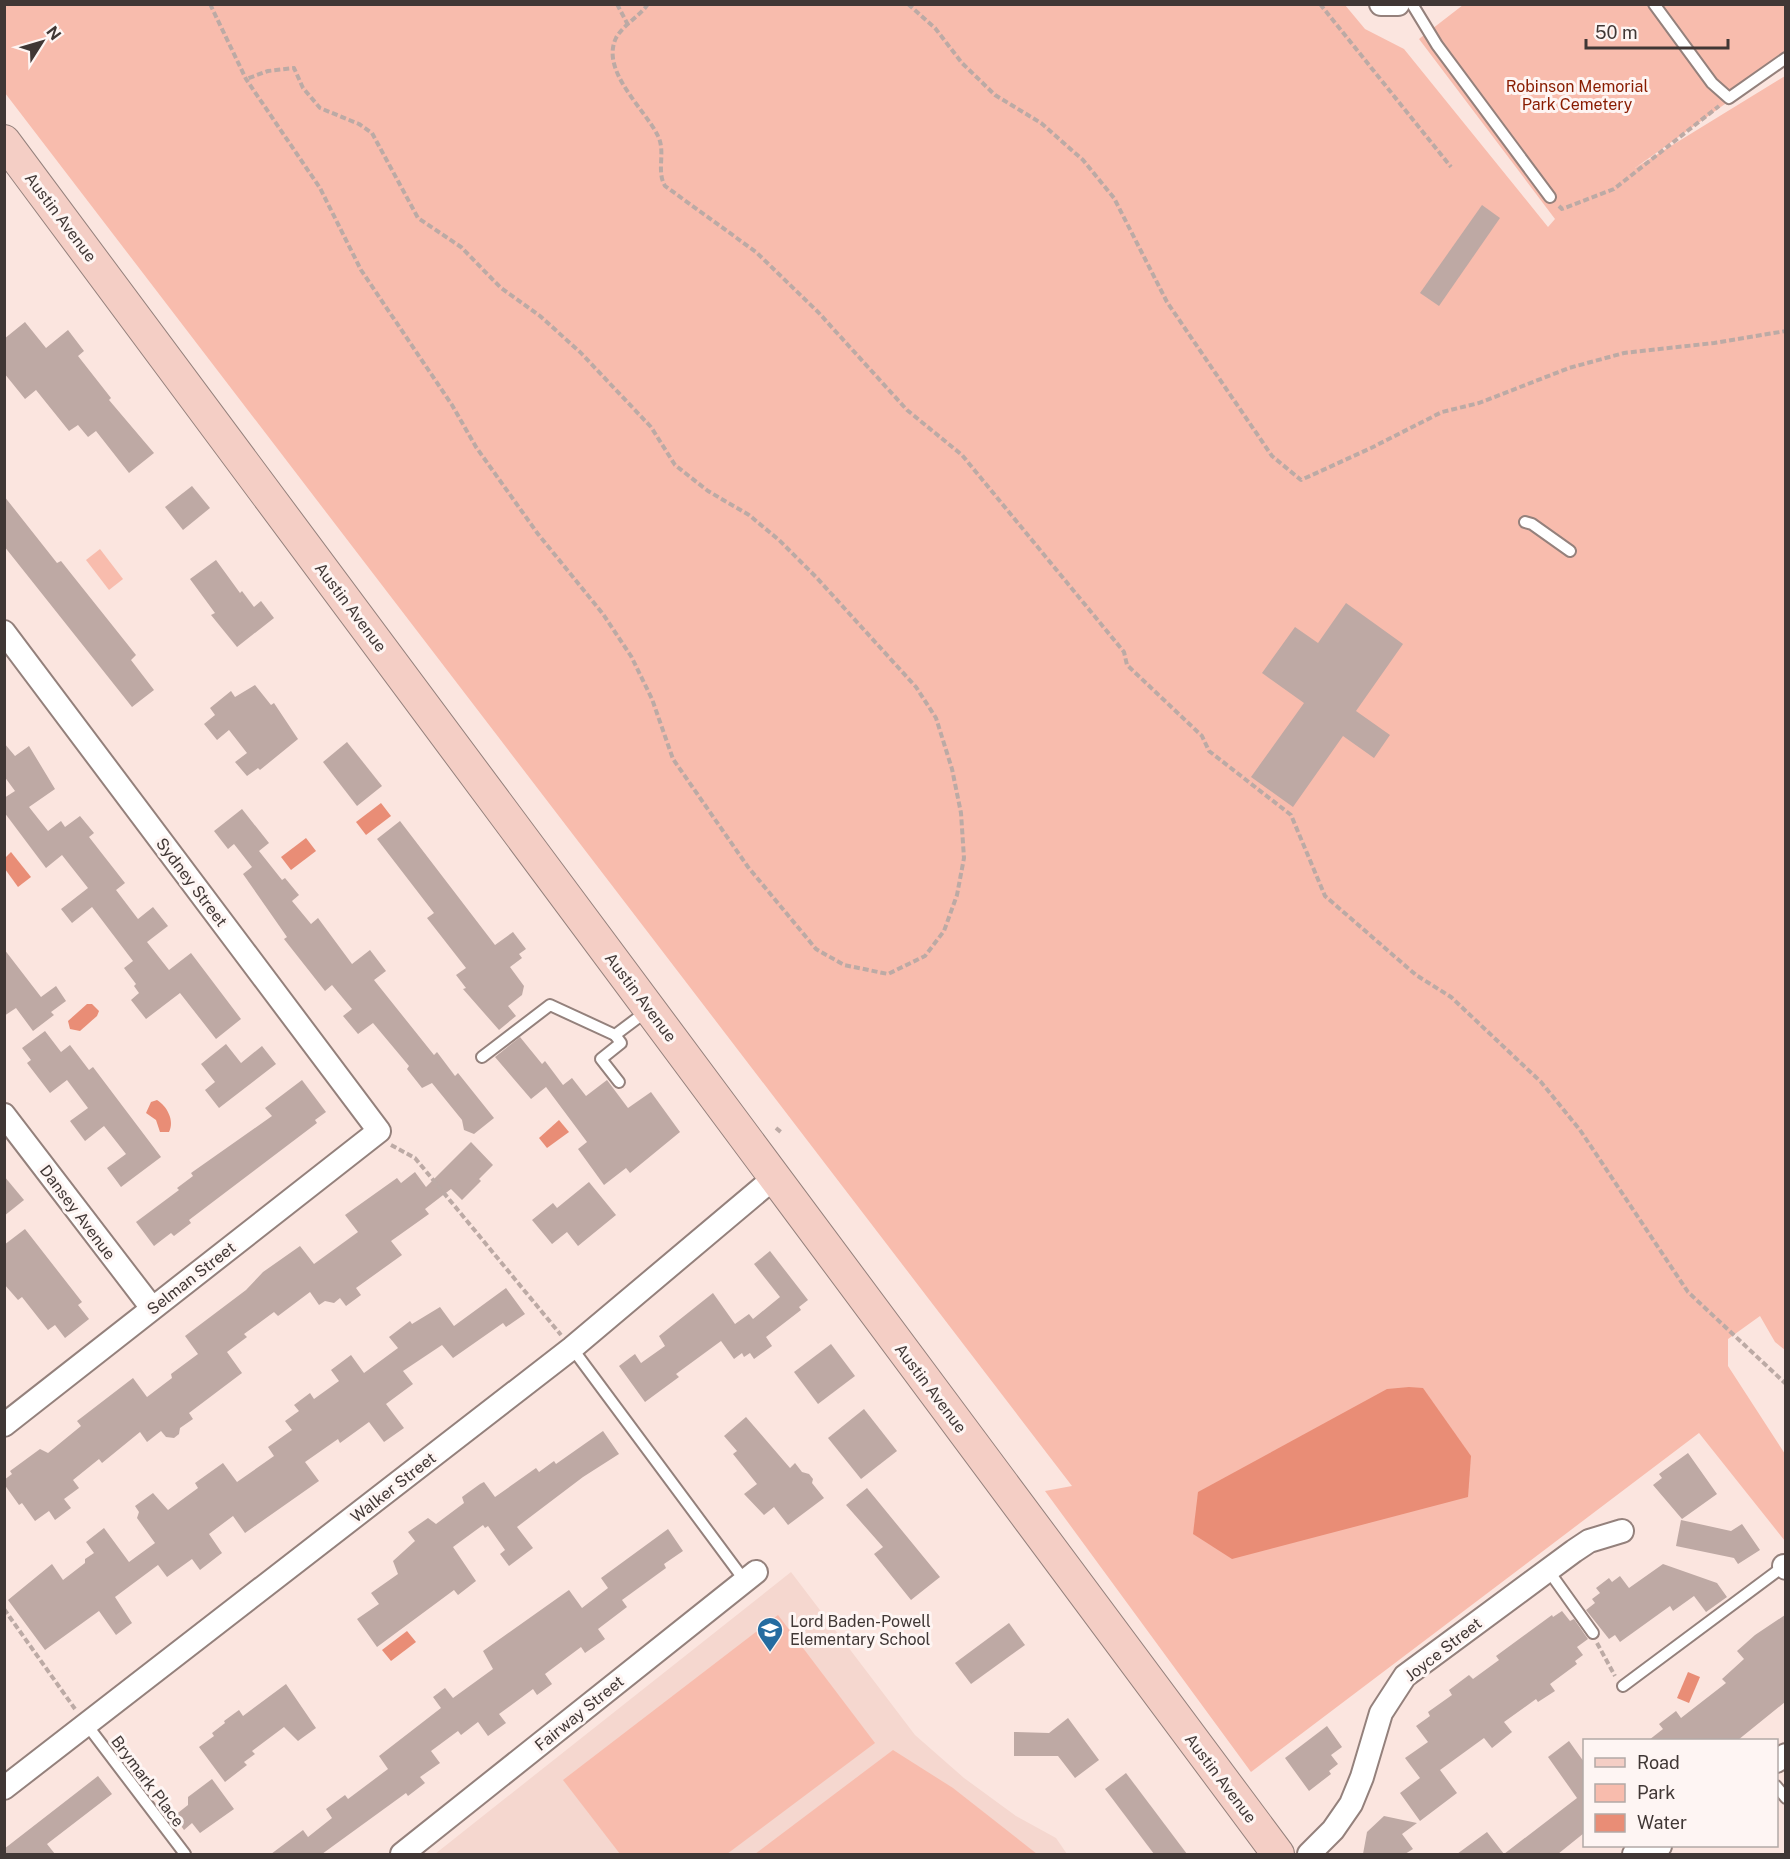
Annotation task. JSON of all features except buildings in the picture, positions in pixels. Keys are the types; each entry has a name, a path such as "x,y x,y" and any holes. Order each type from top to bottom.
{"main road":[{"name":"Austin Avenue","path":"4,141 1278,1854"}],"street":[{"path":"1381,4 1398,4"},
{"name":"Sydney Street","path":"4,632 378,1131"},
{"name":"Dansey Avenue","path":"4,1115 152,1308"},
{"name":"Selman Street","path":"4,1425 378,1131"},
{"name":"Walker Street","path":"4,1788 572,1348 775,1177"},
{"name":"Joyce Street","path":"1309,1854 1333,1830 1351,1804 1381,1713 1405,1676 1590,1541 1622,1532"},
{"name":"Fairway Street","path":"402,1854 750,1577"},
{"path":"1634,1854 1657,1847"}],"lane":[{"path":"1412,4 1437,45 1550,197"},
{"path":"1654,4 1712,83 1729,98 1785,58"},
{"path":"1525,522 1532,524 1570,551"},
{"path":"482,1057 550,1005 615,1035 621,1043 601,1059 619,1082"},
{"path":"615,1035 650,1009"},
{"path":"572,1348 750,1577"},
{"path":"1623,1686 1785,1567"},
{"path":"1548,1570 1593,1633"},
{"name":"Brymark Place","path":"87,1725 185,1854"}],"path":[{"path":"210,4 246,79 320,188 361,270 452,405 476,447 538,534 603,614 631,656 652,699 673,759 748,867 816,949 844,965 888,974 925,956 944,932 957,895 964,858 961,813 952,770 936,718 916,687 816,577 779,540 749,515 708,491 675,465 651,428 580,352 540,316 501,288 461,247 418,218 372,134 359,124 320,108 303,88 294,68 268,71 246,79"},
{"path":"617,4 628,25"},
{"path":"648,4 640,16 617,36 612,51 622,83 658,137 662,149 661,179 665,186 756,252 818,312 907,410 962,455 1124,652 1127,665 1202,736 1209,751 1291,815 1324,896 1416,975 1451,997 1541,1082 1580,1130 1635,1216 1688,1292 1785,1384"},
{"path":"908,4 935,28 962,63 995,95 1041,123 1083,160 1114,198 1167,302 1205,359 1272,456 1301,480 1380,444 1442,412 1479,403 1569,368 1624,353 1714,343 1785,331"},
{"path":"1320,4 1451,167"},
{"path":"1550,197 1562,209 1614,189 1729,98"},
{"path":"776,1128 782,1133"},
{"path":"378,1131 396,1149 415,1158 572,1348"},
{"path":"4,1609 87,1725"},
{"path":"1593,1633 1609,1669 1623,1686"}],"shaded area":[{"name":"Lord Baden-Powell Elementary School","path":"791,1572 915,1735 964,1778 1016,1816 1056,1838 1067,1854 435,1854"}],"green space":[{"name":"Robinson Memorial Park Cemetery","path":"5,5 1345,5 1365,29 1404,49 1548,227 1555,219 1419,39 1463,5 1785,5 1785,67 1725,104 1635,168 1785,76 1785,1350 1775,1342 1760,1316 1728,1339 1728,1366 1785,1454 1785,1541 1699,1433 1251,1772 1045,1491 1072,1486 5,93"},
{"path":"100,549 123,579 109,590 86,560"},
{"path":"778,1615 875,1743 727,1854 620,1854 563,1780"},
{"path":"893,1750 953,1788 1037,1854 755,1854"}],"water":[{"path":"381,803 391,816 366,835 356,822"},
{"path":"306,838 316,851 291,870 281,857"},
{"path":"11,852 31,877 18,887 5,869 5,858"},
{"path":"87,1004 92,1004 99,1011 97,1016 80,1031 70,1029 68,1021"},
{"path":"157,1100 169,1114 171,1128 169,1132 160,1132 156,1120 146,1113 151,1102"},
{"path":"559,1120 569,1132 547,1148 539,1138"},
{"path":"1423,1388 1471,1456 1468,1497 1232,1559 1193,1534 1198,1492 1387,1389"},
{"path":"407,1631 416,1642 391,1661 382,1650"},
{"path":"1688,1672 1700,1677 1689,1703 1677,1698"}],"place":[{"name":"Lord Baden-Powell Elementary School","path":"770,1653"}]}
